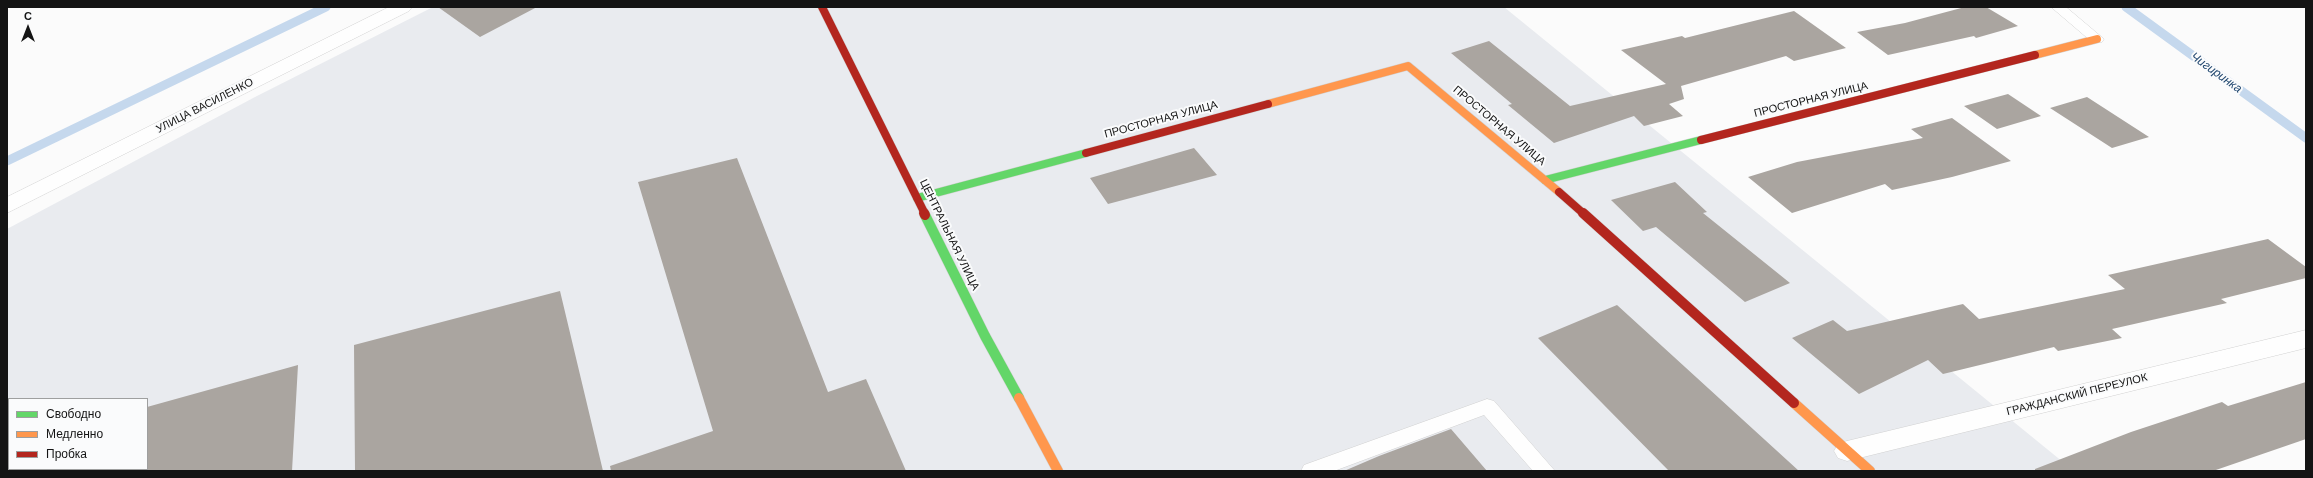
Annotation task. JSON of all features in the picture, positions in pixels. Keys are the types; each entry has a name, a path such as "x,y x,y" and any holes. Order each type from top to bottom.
{"street":[{"name":"УЛИЦА ВАСИЛЕНКО","path":"7,206 403,7"},
{"name":"ЦЕНТРАЛЬНАЯ УЛИЦА","path":"822,7 985,336 1058,471"},
{"name":"ПРОСТОРНАЯ УЛИЦА","path":"917,198 1408,66 1545,180 2097,39"},
{"path":"1545,180 1870,471"},
{"name":"ГРАЖДАНСКИЙ ПЕРЕУЛОК","path":"1847,451 2306,340"}],"lane":[{"path":"2058,7 2097,39"},
{"path":"1312,471 1487,406 1545,471"}],"shaded area":[{"path":"433,7 1504,7 2074,471 7,471 7,229 255,97"}],"building":[{"path":"438,7 537,7 480,37"},
{"path":"1965,7 1986,7 2018,26 1976,38 1974,36 1888,55 1857,32 1905,23"},
{"path":"1794,11 1846,48 1794,61 1786,56 1681,86 1684,99 1669,104 1683,116 1644,126 1634,116 1554,143 1508,105 1512,104 1451,53 1489,41 1570,106 1666,84 1621,50 1682,36 1685,38"},
{"path":"2008,94 2041,116 1997,129 1964,106"},
{"path":"2087,97 2149,137 2112,148 2050,108"},
{"path":"1952,118 2011,161 1952,177 1892,190 1885,184 1792,213 1748,177 1797,162 1923,138 1911,129"},
{"path":"1194,148 1217,175 1108,204 1090,178"},
{"path":"737,158 828,392 866,379 906,471 611,471 610,466 713,431 638,182"},
{"path":"1675,182 1707,212 1703,213 1790,283 1745,302 1656,227 1643,231 1611,200"},
{"path":"2268,239 2306,267 2306,278 2221,299 2227,303 2112,329 2122,338 2058,351 2054,347 1943,374 1928,360 1859,394 1792,338 1833,320 1847,331 1963,304 1979,319 2125,289 2108,275"},
{"path":"560,291 603,471 355,471 354,345"},
{"path":"1617,305 1799,471 1669,471 1538,338"},
{"path":"298,365 292,471 147,471 148,407"},
{"path":"2306,382 2306,439 2213,471 2035,471 2035,469 2131,432 2222,402 2228,406"},
{"path":"1451,429 1487,471 1344,471 1379,456"}],"waterway":[{"path":"7,161 326,7"},
{"name":"Чигиринка","path":"2126,7 2306,138"}],"traffic: fast":[{"path":"1545,180 1701,140"},
{"path":"917,198 1086,153"},
{"path":"925,215 985,336 1019,398"}],"traffic: slow":[{"path":"2035,55 2097,39"},
{"path":"1268,104 1408,66 1559,192"},
{"path":"1019,398 1058,471"},
{"path":"1794,403 1870,471"}],"traffic: jam":[{"path":"822,7 925,215"},
{"path":"1701,140 2035,55"},
{"path":"1086,153 1268,104"},
{"path":"1559,192 1794,403"}]}
